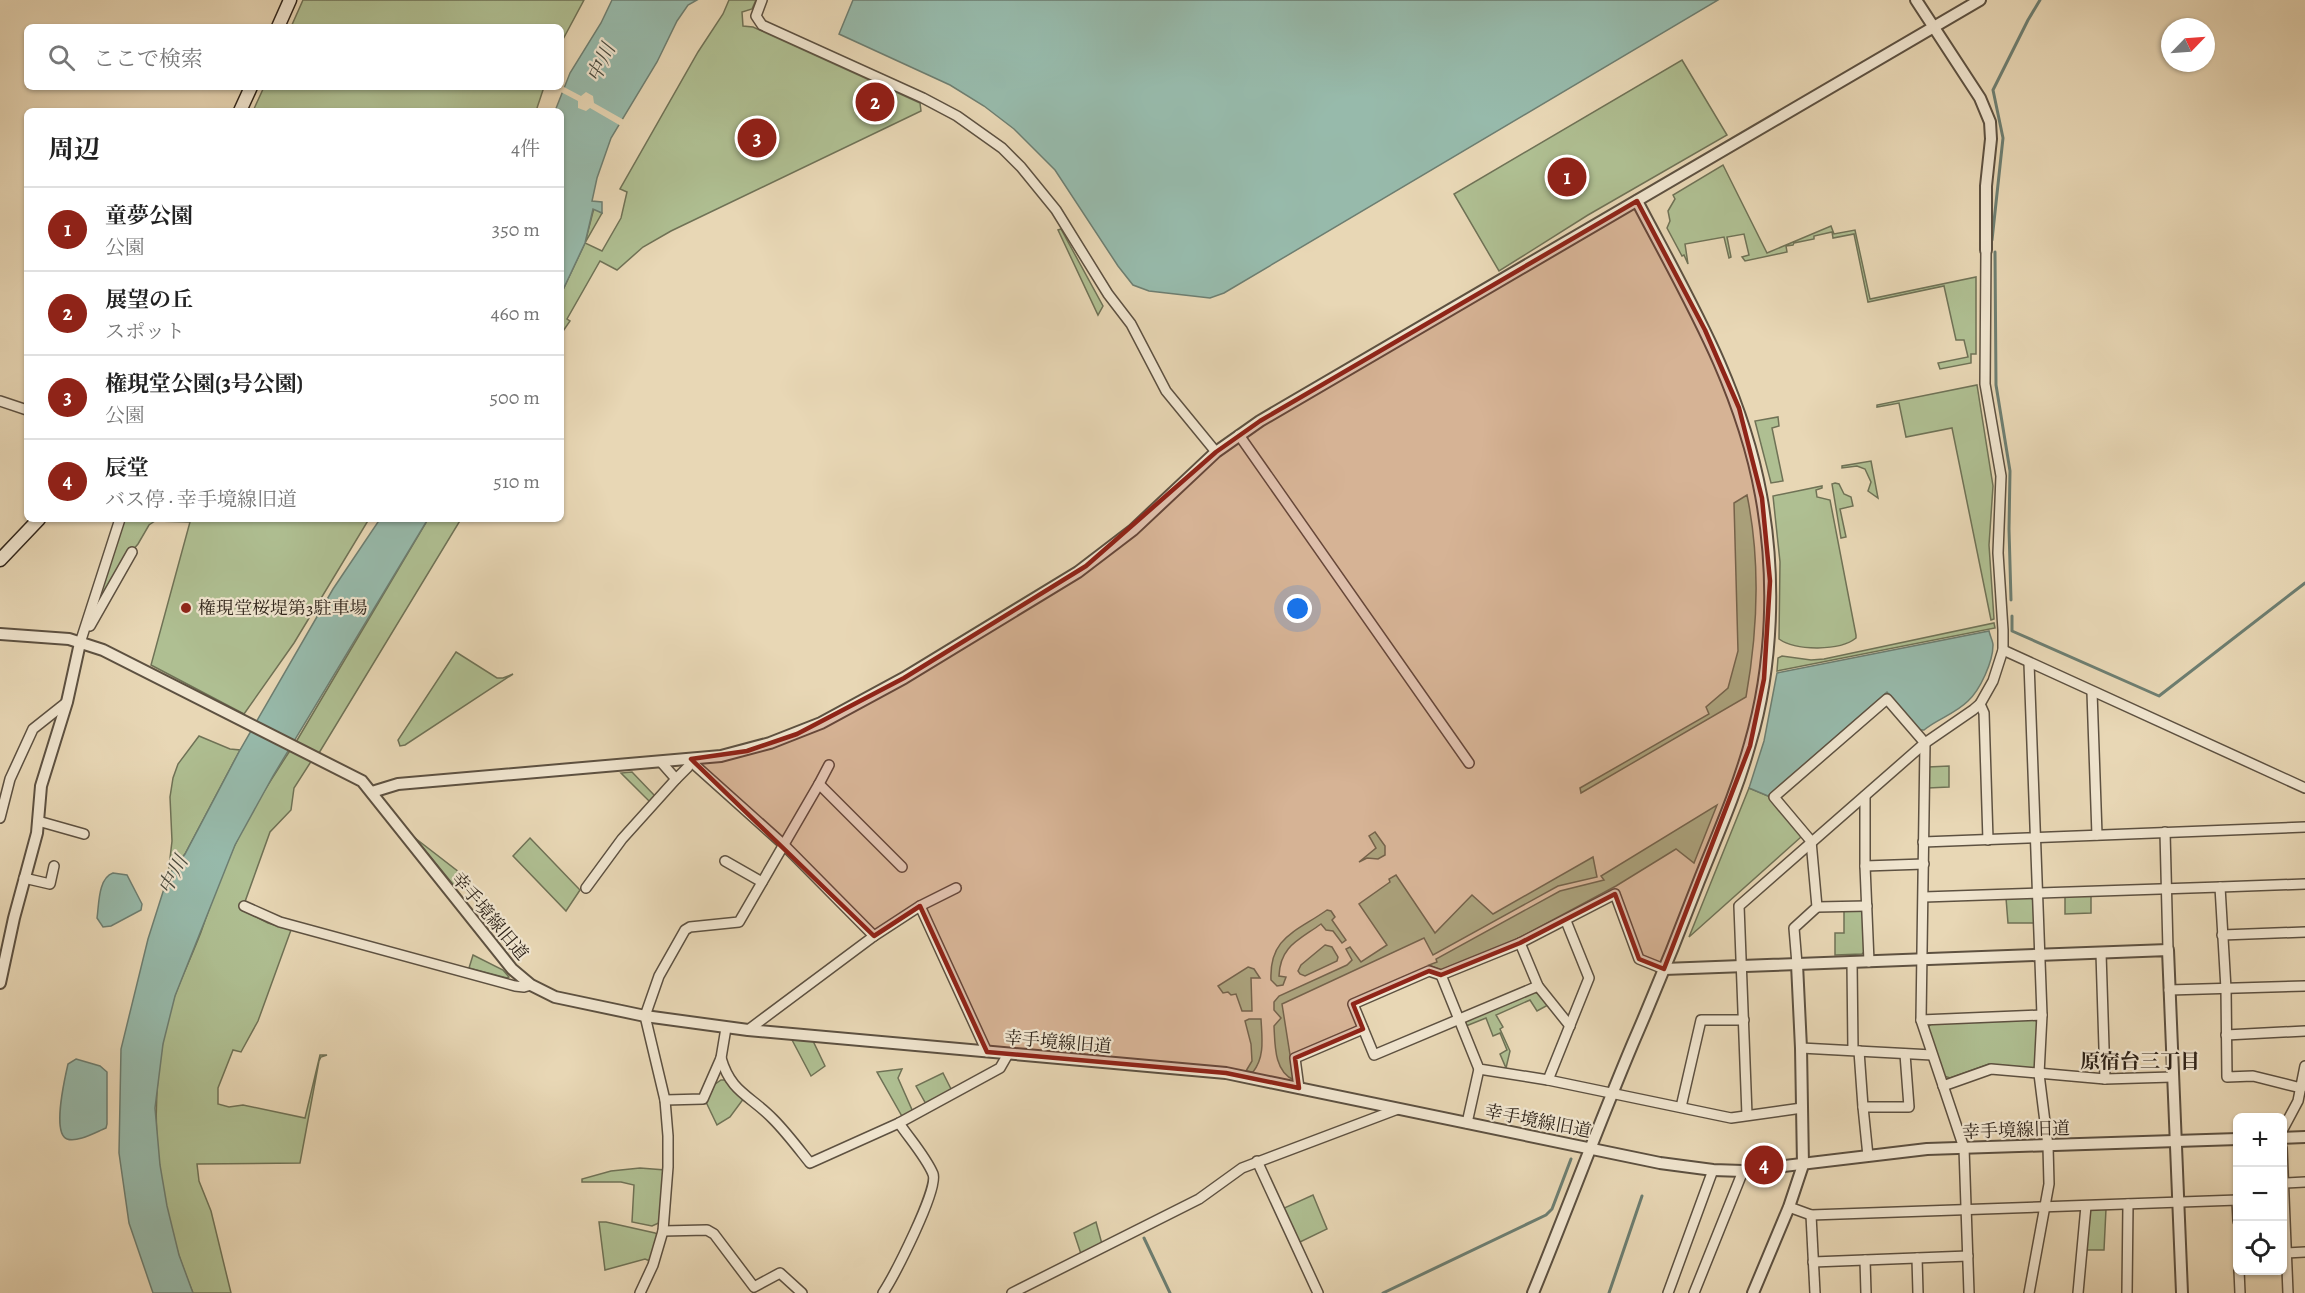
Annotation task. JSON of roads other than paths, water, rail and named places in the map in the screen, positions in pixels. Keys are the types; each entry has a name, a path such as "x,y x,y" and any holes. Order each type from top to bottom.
{"main road":[{"path":"279,24 290,0"},
{"path":"241,108 250,90"},
{"path":"0,560 36,522"}],"street":[{"path":"762,0 756,16 762,25 923,98 957,116 986,135 1021,167 1056,210 1108,294 1128,319 1173,401 1216,452"},
{"path":"1747,1115 1739,906 1925,743 1980,704 1993,681 2003,650 1998,553 2001,476 1985,384 1986,186 1991,139 1990,122 1980,98 1916,0"},
{"path":"372,792 398,784 661,762 747,751 797,734 849,709 1078,572 1133,530 1216,452 1239,435 1980,0"},
{"path":"1533,1293 1731,801 1750,746 1764,679 1770,581 1762,498 1739,408 1705,330 1636,201"},
{"path":"0,401 24,409"},
{"path":"1239,435 1469,763"},
{"path":"0,983 38,821 41,786 119,522"},
{"path":"83,638 132,552"},
{"name":"幸手境線旧道","path":"0,634 83,638 362,781 504,962 531,985 555,997 645,1016 726,1028 1226,1073 1660,1163 1713,1170 1743,1171 1803,1165 1906,1150 2233,1139"},
{"path":"2003,650 2305,788"},
{"path":"2029,663 2042,1015 2039,1074 2048,1146 2049,1184 2029,1293"},
{"path":"2092,692 2097,835"},
{"path":"1817,907 1811,841 1774,797 1887,699 1925,743 1921,1020 1964,1148 1969,1293"},
{"path":"0,818 10,779 33,729 67,702"},
{"path":"1980,704 1984,713 1988,840"},
{"path":"586,888 622,839 688,767 691,759"},
{"path":"691,759 783,844 874,936"},
{"path":"661,762 676,779"},
{"path":"640,1293 653,1264 663,1231 668,1167 665,1100 645,1016 659,976 685,930 690,927 739,922 829,765"},
{"path":"819,784 902,867"},
{"path":"1865,796 1869,962"},
{"path":"38,821 84,834"},
{"path":"1923,842 2305,827"},
{"path":"2165,832 2172,1077 2182,1293"},
{"path":"725,861 762,882"},
{"path":"1865,866 1924,864"},
{"path":"24,878 50,884 54,866"},
{"path":"1924,897 2305,884"},
{"path":"2220,887 2226,989 2227,1077 2253,1076 2301,1088"},
{"path":"748,1030 874,936 920,906 956,888"},
{"path":"1538,986 1374,1054 1353,1004 1429,971 1441,975 1520,943 1615,894 1639,959 1664,969 2168,950"},
{"path":"244,906 280,922 514,986 531,985"},
{"path":"920,906 987,1052"},
{"path":"1753,1293 1789,1207 1803,1165 1801,1048 1794,928 1817,907 1867,906"},
{"path":"1548,1080 1589,978 1566,921"},
{"path":"2223,935 2305,932"},
{"path":"1520,943 1538,986 1569,1026"},
{"path":"2101,953 2104,1079"},
{"path":"1852,962 1856,1050 1868,1156"},
{"path":"1441,975 1479,1069 1467,1123"},
{"path":"2169,990 2305,986"},
{"path":"1921,1020 2042,1015"},
{"path":"1681,1107 1701,1020 1743,1020"},
{"path":"665,1100 703,1099 721,1058 726,1028"},
{"path":"1299,1088 1295,1058 1363,1029"},
{"path":"2226,1035 2305,1031"},
{"path":"1801,1048 1932,1055"},
{"path":"721,1058 726,1075 732,1084 772,1118 810,1163 899,1123 1000,1068 1008,1054"},
{"path":"1863,1107 1909,1107 1905,1054"},
{"path":"2287,1123 2298,1101 2305,1066"},
{"path":"1479,1069 1548,1080 1731,1118 1802,1108"},
{"path":"1943,1086 1991,1069 2104,1079 2172,1077"},
{"path":"1012,1293 1199,1199 1242,1168 1398,1109"},
{"path":"883,1293 906,1250 933,1186 933,1175 899,1123"},
{"path":"2287,1137 2305,1137"},
{"path":"1257,1161 1318,1293"},
{"path":"1668,1293 1713,1170"},
{"path":"1694,1293 1743,1171"},
{"path":"2287,1183 2305,1182"},
{"path":"1789,1207 1811,1215 2233,1200"},
{"path":"2127,1293 2128,1204"},
{"path":"2078,1293 2086,1206"},
{"path":"1811,1215 1815,1293"},
{"path":"663,1231 707,1230 714,1234 754,1287 780,1273 802,1293"},
{"path":"2287,1252 2305,1252"},
{"path":"1814,1262 1968,1256"},
{"path":"1917,1258 1918,1293"},
{"path":"1865,1260 1866,1293"},
{"path":"2287,1272 2288,1293"},
{"path":"2239,1275 2240,1293"}],"water":[{"name":"中川","path":"612,0 697,0 688,5 677,21 657,62 611,138 597,178 592,201 602,202 602,213 593,209 585,243 564,288 564,108 556,108 570,73 601,23"},
{"path":"853,0 1718,0 1224,293 1210,298 1149,291 1133,285 1055,170 1014,129 984,106 950,85 839,34"},
{"name":"中川","path":"378,522 426,522 273,776 235,845 175,996 163,1044 155,1108 160,1165 167,1206 179,1255 193,1293 153,1293 129,1223 119,1153 121,1049 148,939 168,876 185,854 240,750 333,589"},
{"path":"1989,631 1993,645 1988,667 1973,696 1963,706 1924,730 1919,730 1887,692 1768,796 1749,788 1764,741 1777,673"},
{"path":"113,873 127,875 142,904 141,910 111,926 103,927 97,918 100,892 104,880"},
{"path":"76,1059 100,1066 107,1072 107,1124 106,1128 71,1140 63,1135 60,1116 68,1064"}],"waterway":[{"path":"1992,240 2003,138 1993,90 2040,0"},
{"path":"1995,252 1996,385 2010,471 2011,600"},
{"path":"2012,616 2012,631 2159,696 2305,583"},
{"path":"1383,1293 1546,1215 1552,1209 1571,1159"},
{"path":"1609,1293 1642,1196"},
{"path":"1144,1238 1170,1293"}],"place":[{"name":"展望の丘","path":"875,102"},
{"name":"権現堂公園(3号公園)","path":"757,138"},
{"name":"童夢公園","path":"1567,177"},
{"name":"権現堂桜堤第3駐車場","path":"186,608"},
{"name":"辰堂","path":"1764,1165"}],"district":[{"name":"原宿台三丁目","path":"2140,1061"}]}
